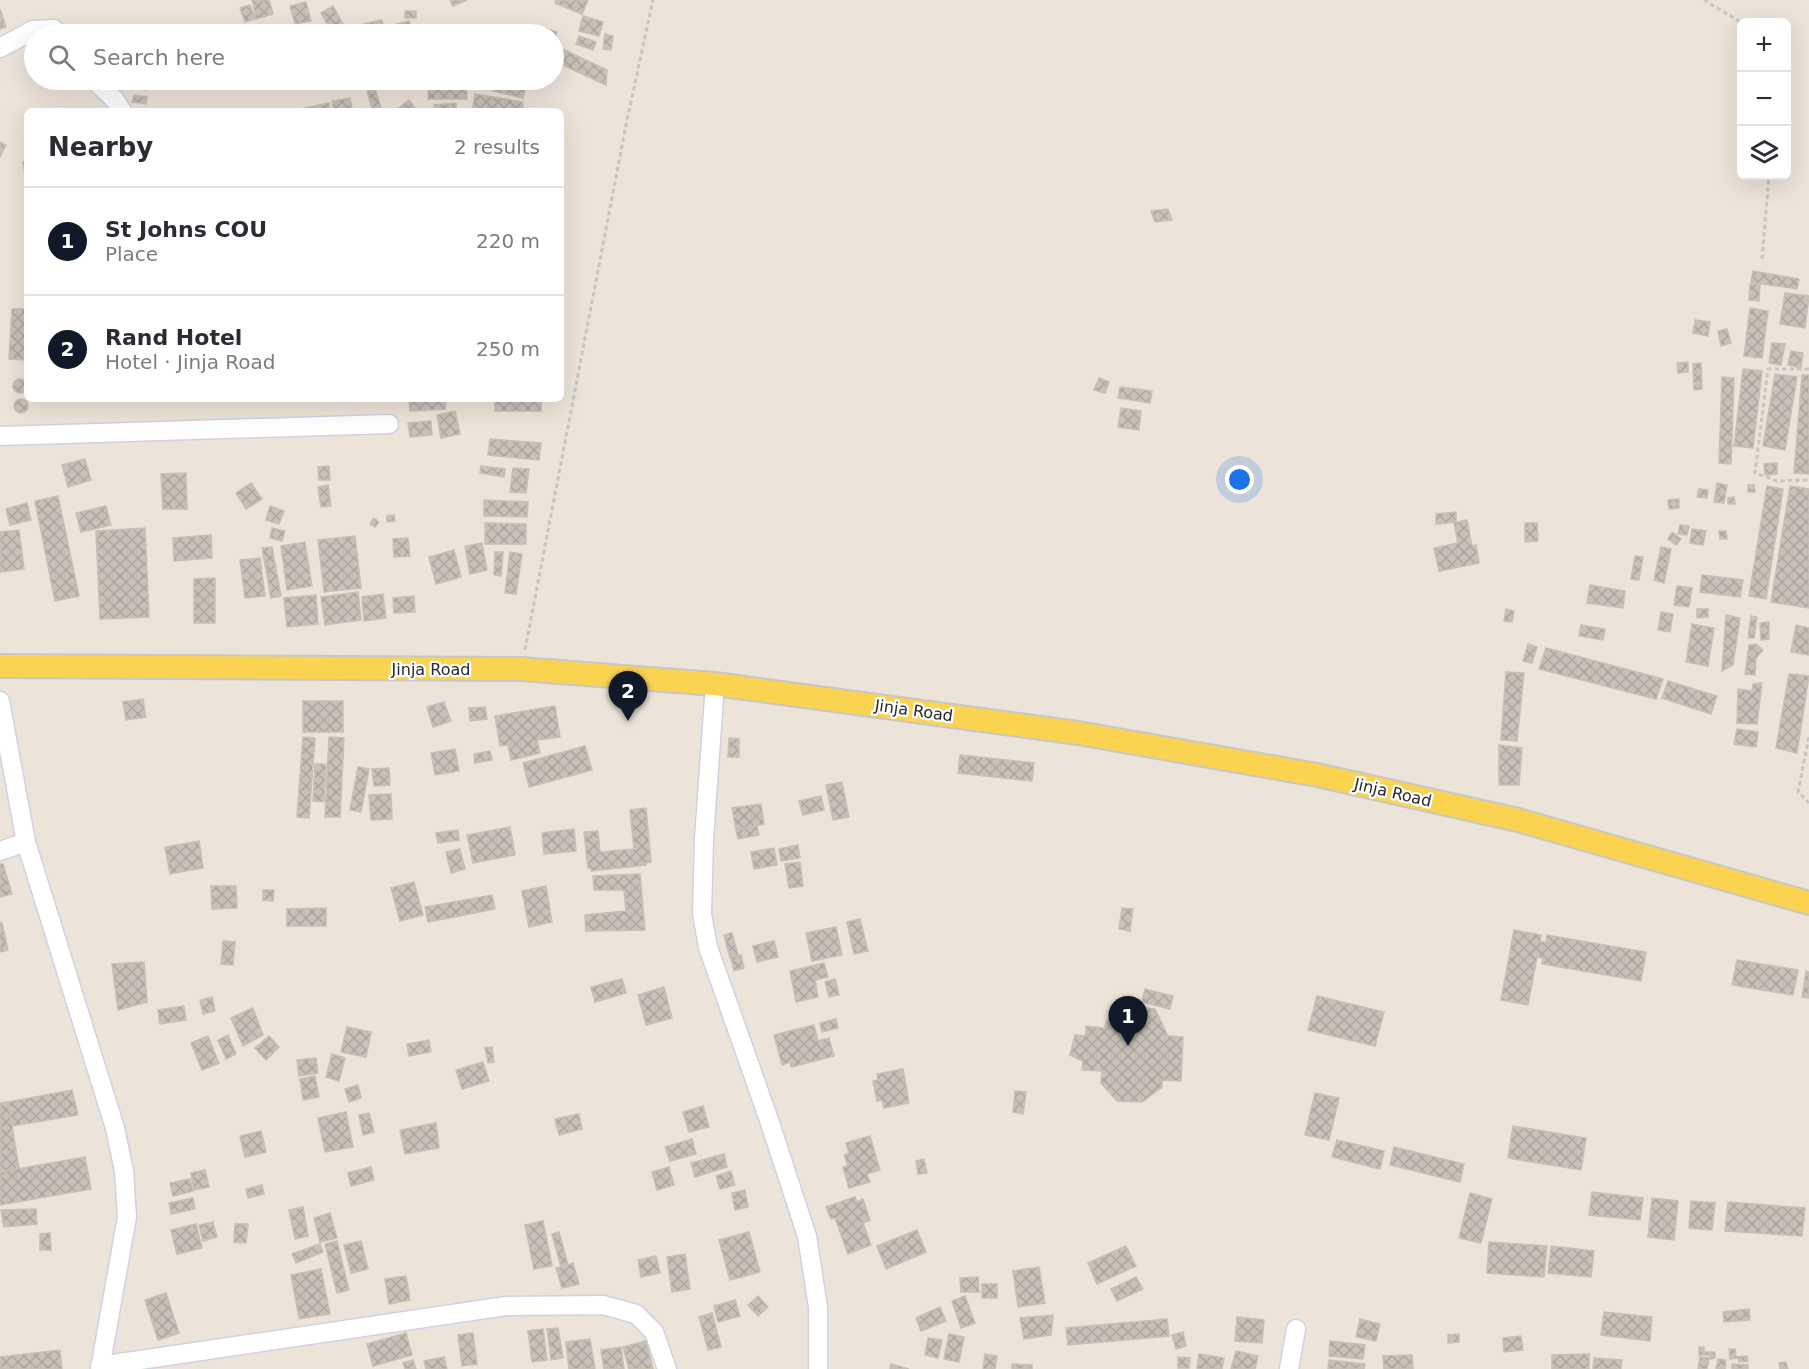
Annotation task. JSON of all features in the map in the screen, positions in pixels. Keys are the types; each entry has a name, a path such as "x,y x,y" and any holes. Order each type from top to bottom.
{"main road":[{"name":"Jinja Road","path":"0,666 521,669 715,684 1078,733 1317,775 1518,820 1809,903"}],"street":[{"path":"0,48 24,35"},
{"path":"104,90 120,108"},
{"path":"0,436 389,424"},
{"path":"715,684 704,839 702,914 712,957 807,1236 818,1307 818,1369"},
{"path":"0,701 26,842 115,1128 124,1171 127,1217 100,1367 506,1306 603,1305 636,1314 654,1332 667,1369"},
{"path":"0,851 26,842"},
{"path":"1289,1369 1296,1329"}],"path":[{"path":"521,669 626,125 653,0"},
{"path":"1704,0 1737,20"},
{"path":"1762,259 1769,180"},
{"path":"1809,369 1768,369 1755,473 1777,481 1809,480"},
{"path":"1809,737 1798,792 1809,803"}],"building":[{"path":"252,0 269,0 273,14 256,19"},
{"path":"450,0 467,0 453,6"},
{"path":"556,0 588,0 582,14 555,3"},
{"path":"306,2 311,21 295,24 290,6"},
{"path":"250,5 255,19 245,22 240,8"},
{"path":"333,6 343,24 327,24 321,13"},
{"path":"0,9 6,27 0,29"},
{"path":"405,11 416,11 416,18 405,18"},
{"path":"583,16 603,22 599,36 579,31"},
{"path":"382,20 383,24 363,24"},
{"path":"605,34 613,36 611,50 603,49"},
{"path":"579,36 596,42 593,50 576,44"},
{"path":"564,50 607,70 606,85 564,66"},
{"path":"375,90 381,108 372,108 367,92"},
{"path":"429,90 466,90 467,99 428,99"},
{"path":"493,90 525,90 523,98"},
{"path":"475,94 523,102 522,108 473,107"},
{"path":"134,95 147,97 146,104 132,102"},
{"path":"350,98 352,108 333,108 332,101"},
{"path":"409,100 415,108 399,108"},
{"path":"329,103 330,108 305,108"},
{"path":"456,103 456,108 434,108 434,105"},
{"path":"0,142 6,145 0,157"},
{"path":"1168,209 1172,220 1155,222 1151,211"},
{"path":"1753,271 1799,279 1797,289 1751,282"},
{"path":"1750,284 1760,284 1759,301 1749,300"},
{"path":"1785,293 1809,296 1805,328 1780,324"},
{"path":"1750,308 1768,311 1762,358 1744,356"},
{"path":"12,309 24,309 24,360 9,359"},
{"path":"1695,320 1710,322 1708,336 1693,333"},
{"path":"1727,329 1731,343 1721,346 1718,331"},
{"path":"1772,343 1785,344 1781,365 1769,363"},
{"path":"1791,351 1803,353 1801,368 1788,365"},
{"path":"1688,362 1688,372 1678,373 1677,363"},
{"path":"1701,363 1702,389 1694,390 1693,364"},
{"path":"1743,369 1762,371 1753,448 1734,446"},
{"path":"1775,374 1797,377 1785,450 1763,446"},
{"path":"1802,375 1809,375 1809,474 1794,473"},
{"path":"1722,377 1734,378 1731,464 1719,463"},
{"path":"1099,378 1109,382 1105,393 1094,390"},
{"path":"23,380 24,392 15,391 13,386 15,381"},
{"path":"1120,387 1152,391 1150,403 1118,398"},
{"path":"21,399 27,403 26,411 21,413 16,411 14,406 16,401"},
{"path":"409,402 446,402 445,409 410,411"},
{"path":"495,402 541,402 541,411 495,411"},
{"path":"1121,408 1141,411 1139,430 1118,427"},
{"path":"455,411 460,434 441,438 437,415"},
{"path":"431,421 432,435 410,437 408,423"},
{"path":"490,439 541,443 539,460 488,455"},
{"path":"85,459 91,480 68,487 62,465"},
{"path":"1777,463 1777,474 1765,475 1764,464"},
{"path":"329,466 330,480 319,480 318,467"},
{"path":"481,466 505,469 504,477 480,473"},
{"path":"513,468 529,469 526,493 510,492"},
{"path":"186,473 187,509 163,509 161,474"},
{"path":"251,483 262,499 246,509 236,493"},
{"path":"1717,483 1727,485 1724,503 1714,502"},
{"path":"328,485 331,506 321,507 318,487"},
{"path":"1748,485 1754,485 1755,492 1748,492"},
{"path":"1767,486 1783,489 1766,599 1749,596"},
{"path":"1790,486 1809,489 1809,608 1771,602"},
{"path":"1699,489 1708,490 1707,498 1697,497"},
{"path":"58,496 79,596 55,601 35,501"},
{"path":"1734,497 1735,504 1728,504 1728,498"},
{"path":"1679,499 1679,508 1669,509 1668,500"},
{"path":"484,500 528,502 527,517 484,516"},
{"path":"27,503 31,520 10,525 6,509"},
{"path":"106,506 111,525 81,532 76,513"},
{"path":"270,506 284,511 279,524 266,520"},
{"path":"1456,512 1456,522 1436,524 1436,514"},
{"path":"394,515 395,521 387,522 387,516"},
{"path":"374,518 379,522 375,527 370,524"},
{"path":"1467,520 1472,546 1476,545 1479,563 1439,571 1434,548 1458,543 1454,523"},
{"path":"485,523 526,524 526,544 485,544"},
{"path":"1525,523 1537,523 1538,541 1525,542"},
{"path":"1680,525 1689,526 1687,535 1678,534"},
{"path":"145,528 149,617 100,619 96,531"},
{"path":"272,528 285,531 282,541 270,538"},
{"path":"1692,529 1706,531 1703,545 1690,543"},
{"path":"19,530 24,569 0,572 0,532"},
{"path":"1719,531 1726,531 1727,539 1720,539"},
{"path":"1672,532 1681,539 1676,545 1668,539"},
{"path":"211,535 212,558 174,561 173,538"},
{"path":"355,536 361,588 324,592 318,540"},
{"path":"408,538 410,556 394,557 393,539"},
{"path":"305,542 312,586 287,590 281,546"},
{"path":"482,543 487,570 470,574 465,546"},
{"path":"272,547 281,596 271,598 262,548"},
{"path":"1661,547 1671,549 1664,583 1654,580"},
{"path":"454,550 461,577 436,584 429,557"},
{"path":"495,552 503,552 501,576 494,575"},
{"path":"510,552 522,554 516,594 505,593"},
{"path":"1635,556 1643,557 1639,580 1631,579"},
{"path":"260,558 265,596 245,598 240,560"},
{"path":"1702,575 1743,580 1740,597 1700,592"},
{"path":"215,578 215,623 194,623 194,579"},
{"path":"1590,585 1625,591 1623,608 1587,603"},
{"path":"1677,586 1692,588 1689,607 1674,605"},
{"path":"358,592 361,620 325,625 321,597"},
{"path":"383,594 386,618 364,621 362,597"},
{"path":"316,595 318,624 287,627 284,598"},
{"path":"414,596 415,612 394,613 393,598"},
{"path":"1506,609 1514,611 1512,622 1504,621"},
{"path":"1697,609 1708,609 1708,617 1697,618"},
{"path":"1661,612 1673,614 1670,632 1658,630"},
{"path":"1726,615 1740,618 1733,665 1722,671"},
{"path":"1751,616 1757,617 1754,638 1748,638"},
{"path":"1769,622 1769,639 1761,640 1760,623"},
{"path":"1692,624 1714,628 1708,666 1686,662"},
{"path":"1581,625 1605,629 1603,640 1579,636"},
{"path":"1796,625 1809,628 1809,655 1791,652"},
{"path":"1528,644 1537,647 1532,663 1523,661"},
{"path":"1756,644 1763,650 1756,658 1755,675 1745,674 1749,645"},
{"path":"1546,648 1663,679 1656,699 1539,669"},
{"path":"1506,672 1524,673 1517,741 1501,740"},
{"path":"1789,674 1809,676 1797,753 1776,748"},
{"path":"1668,681 1717,696 1711,714 1662,698"},
{"path":"1762,683 1757,724 1737,723 1738,689 1752,691 1753,684"},
{"path":"143,699 146,717 126,720 123,702"},
{"path":"303,701 343,701 343,732 303,732"},
{"path":"444,702 451,721 433,727 427,707"},
{"path":"555,706 560,737 537,740 540,753 511,760 508,745 500,746 495,716"},
{"path":"485,707 487,719 470,721 469,708"},
{"path":"1737,729 1758,732 1756,747 1734,744"},
{"path":"303,737 315,738 309,818 297,817"},
{"path":"329,737 344,738 340,817 325,817"},
{"path":"729,738 739,739 739,757 728,757"},
{"path":"1499,745 1522,748 1519,785 1499,785"},
{"path":"585,746 592,770 529,787 523,763"},
{"path":"455,749 459,771 435,775 431,753"},
{"path":"490,751 492,760 475,763 474,754"},
{"path":"960,755 1034,763 1032,781 958,773"},
{"path":"315,764 326,764 324,802 313,801"},
{"path":"358,767 369,769 361,812 350,810"},
{"path":"389,768 390,785 374,786 372,769"},
{"path":"842,782 849,817 833,820 826,785"},
{"path":"391,794 392,819 371,820 369,795"},
{"path":"821,796 824,810 803,815 799,801"},
{"path":"761,804 764,824 736,830 732,808"},
{"path":"646,808 651,862 646,865 591,871 591,868 588,868 584,832 598,831 600,852 634,849 630,810"},
{"path":"757,826 759,835 738,839 736,830"},
{"path":"510,827 515,855 473,863 467,835"},
{"path":"574,829 576,851 544,854 542,833"},
{"path":"458,830 459,840 438,843 436,833"},
{"path":"199,841 203,868 170,874 165,847"},
{"path":"798,845 800,858 781,861 779,849"},
{"path":"774,848 777,865 754,869 751,852"},
{"path":"460,849 465,869 451,873 446,852"},
{"path":"800,862 803,886 789,888 785,864"},
{"path":"0,864 3,864 12,894 0,897"},
{"path":"640,874 645,930 586,931 585,915 626,911 624,890 594,890 593,876"},
{"path":"414,882 423,915 400,921 391,888"},
{"path":"211,886 236,886 237,908 212,909"},
{"path":"546,886 552,922 529,927 522,891"},
{"path":"263,890 274,890 273,901 263,900"},
{"path":"492,895 495,909 428,922 425,907"},
{"path":"326,908 326,926 287,926 287,909"},
{"path":"1122,908 1133,909 1130,931 1119,929"},
{"path":"860,919 868,951 854,954 847,922"},
{"path":"0,923 2,923 8,950 0,952"},
{"path":"836,927 842,955 812,961 806,933"},
{"path":"1514,930 1541,935 1540,942 1546,942 1547,935 1646,952 1641,981 1542,964 1543,958 1537,957 1528,1005 1501,1000"},
{"path":"732,933 738,955 730,958 724,935"},
{"path":"223,941 235,942 233,965 221,964"},
{"path":"774,941 778,957 757,962 753,946"},
{"path":"741,955 744,968 734,971 731,957"},
{"path":"1737,960 1798,970 1793,995 1732,985"},
{"path":"144,962 147,1002 118,1010 112,964"},
{"path":"824,963 828,977 815,980 818,997 796,1002 790,971"},
{"path":"1806,971 1809,972 1809,998 1802,997"},
{"path":"622,979 626,993 595,1002 591,987"},
{"path":"835,979 839,995 829,997 825,982"},
{"path":"664,987 672,1018 646,1025 638,995"},
{"path":"1145,989 1173,996 1170,1009 1142,1002"},
{"path":"1317,996 1384,1012 1375,1046 1308,1030"},
{"path":"212,997 215,1011 203,1014 200,1000"},
{"path":"184,1006 186,1020 160,1024 158,1010"},
{"path":"1128,1006 1155,1009 1168,1036 1183,1037 1181,1081 1162,1080 1162,1087 1142,1102 1117,1101 1101,1083 1102,1071 1082,1070 1083,1061 1070,1055 1075,1035 1086,1036 1086,1026 1104,1028 1107,1020"},
{"path":"253,1008 263,1035 243,1046 231,1018"},
{"path":"836,1019 838,1028 822,1032 820,1023"},
{"path":"814,1025 818,1041 829,1038 834,1056 791,1067 790,1062 782,1065 774,1035"},
{"path":"347,1027 371,1032 366,1057 341,1052"},
{"path":"228,1035 236,1054 226,1059 218,1040"},
{"path":"208,1036 219,1063 202,1070 191,1043"},
{"path":"269,1036 279,1047 266,1060 255,1048"},
{"path":"429,1040 431,1052 409,1056 407,1044"},
{"path":"492,1047 494,1062 488,1063 485,1048"},
{"path":"332,1054 345,1058 339,1081 326,1077"},
{"path":"316,1058 318,1073 299,1076 297,1060"},
{"path":"483,1062 489,1081 462,1089 456,1070"},
{"path":"903,1069 909,1103 884,1108 882,1100 877,1101 873,1081 878,1080 877,1074"},
{"path":"315,1076 319,1097 303,1100 300,1079"},
{"path":"358,1085 361,1098 349,1102 345,1089"},
{"path":"72,1090 78,1115 12,1126 8,1102"},
{"path":"1015,1091 1026,1092 1023,1114 1013,1112"},
{"path":"1315,1093 1339,1098 1329,1140 1305,1135"},
{"path":"8,1102 19,1168 0,1172 0,1103"},
{"path":"703,1106 709,1127 689,1132 683,1112"},
{"path":"346,1112 353,1147 325,1152 318,1118"},
{"path":"369,1113 374,1132 363,1135 359,1115"},
{"path":"579,1114 582,1129 559,1135 555,1119"},
{"path":"436,1123 439,1148 405,1154 400,1130"},
{"path":"1513,1126 1586,1138 1581,1170 1508,1158"},
{"path":"261,1131 266,1152 245,1157 240,1136"},
{"path":"870,1136 880,1170 867,1174 870,1182 849,1188 843,1167 848,1166 844,1155 849,1153 846,1143"},
{"path":"692,1139 696,1154 670,1161 665,1147"},
{"path":"1337,1140 1384,1151 1380,1169 1332,1157"},
{"path":"1394,1147 1464,1164 1460,1182 1390,1165"},
{"path":"724,1154 727,1167 695,1177 691,1163"},
{"path":"85,1157 91,1189 0,1205 0,1172"},
{"path":"924,1159 927,1173 918,1174 916,1161"},
{"path":"371,1167 374,1180 351,1186 348,1173"},
{"path":"669,1167 674,1185 657,1190 652,1172"},
{"path":"205,1170 209,1187 194,1190 191,1173"},
{"path":"731,1171 735,1185 720,1189 716,1176"},
{"path":"190,1179 193,1191 173,1196 170,1183"},
{"path":"262,1185 264,1194 248,1198 246,1189"},
{"path":"745,1190 748,1207 735,1210 732,1193"},
{"path":"1592,1192 1643,1198 1640,1220 1589,1215"},
{"path":"1470,1193 1492,1199 1481,1243 1459,1238"},
{"path":"855,1197 857,1202 863,1199 870,1220 863,1223 871,1245 848,1254 835,1218 831,1219 826,1207"},
{"path":"193,1198 195,1209 171,1214 169,1203"},
{"path":"1652,1198 1678,1201 1674,1240 1648,1237"},
{"path":"1691,1201 1715,1203 1712,1230 1689,1228"},
{"path":"1728,1202 1805,1208 1802,1236 1725,1231"},
{"path":"303,1207 308,1236 295,1239 289,1210"},
{"path":"36,1209 37,1224 4,1227 1,1210"},
{"path":"330,1213 337,1238 320,1242 314,1218"},
{"path":"543,1221 552,1266 534,1269 525,1225"},
{"path":"213,1222 217,1237 203,1241 199,1225"},
{"path":"196,1224 202,1248 177,1254 171,1230"},
{"path":"235,1224 248,1224 246,1243 234,1242"},
{"path":"917,1230 926,1252 886,1269 877,1246"},
{"path":"559,1232 568,1265 573,1263 579,1284 562,1288 556,1268 561,1267 552,1234"},
{"path":"749,1232 760,1272 730,1280 719,1240"},
{"path":"50,1233 51,1250 40,1250 40,1234"},
{"path":"337,1241 349,1290 337,1293 325,1244"},
{"path":"361,1241 368,1269 351,1273 344,1245"},
{"path":"1489,1242 1547,1246 1544,1277 1487,1273"},
{"path":"320,1244 323,1252 296,1263 292,1254"},
{"path":"1126,1246 1136,1266 1097,1284 1088,1263"},
{"path":"1551,1246 1594,1251 1591,1277 1548,1273"},
{"path":"685,1254 690,1289 672,1292 667,1257"},
{"path":"656,1256 660,1273 641,1277 638,1260"},
{"path":"1039,1267 1045,1303 1018,1307 1013,1271"},
{"path":"321,1269 330,1314 299,1319 291,1275"},
{"path":"406,1276 410,1300 389,1304 385,1279"},
{"path":"978,1277 979,1292 961,1292 960,1278"},
{"path":"1136,1277 1143,1289 1117,1301 1111,1289"},
{"path":"982,1284 997,1284 997,1298 982,1298"},
{"path":"166,1293 179,1333 158,1340 145,1300"},
{"path":"758,1296 768,1307 758,1316 748,1305"},
{"path":"965,1296 975,1323 961,1328 952,1301"},
{"path":"735,1300 740,1316 718,1322 714,1306"},
{"path":"940,1307 946,1321 921,1331 916,1318"},
{"path":"1749,1309 1750,1320 1724,1322 1723,1312"},
{"path":"1604,1312 1652,1317 1650,1341 1601,1335"},
{"path":"712,1313 721,1347 708,1350 699,1317"},
{"path":"1053,1315 1051,1335 1024,1339 1020,1318"},
{"path":"1237,1317 1264,1320 1262,1343 1235,1341"},
{"path":"1167,1319 1169,1336 1068,1345 1066,1328"},
{"path":"1360,1319 1380,1324 1376,1341 1356,1337"},
{"path":"558,1328 563,1358 551,1360 547,1329"},
{"path":"543,1329 547,1360 532,1362 528,1331"},
{"path":"1183,1332 1186,1346 1176,1349 1172,1335"},
{"path":"406,1333 412,1355 373,1366 367,1344"},
{"path":"473,1333 477,1364 462,1366 458,1335"},
{"path":"949,1334 964,1337 959,1362 944,1359"},
{"path":"1459,1334 1459,1342 1448,1343 1448,1335"},
{"path":"1521,1336 1523,1350 1504,1352 1503,1338"},
{"path":"928,1338 942,1340 938,1358 925,1355"},
{"path":"590,1339 595,1369 569,1369 566,1342"},
{"path":"646,1341 653,1369 629,1369 623,1347"},
{"path":"1330,1341 1365,1345 1363,1359 1329,1356"},
{"path":"621,1347 624,1369 604,1369 601,1350"},
{"path":"1699,1347 1704,1347 1704,1352 1715,1352 1715,1358 1710,1359 1709,1355 1699,1355"},
{"path":"1729,1349 1735,1349 1736,1357 1747,1356 1748,1361 1739,1362 1738,1358 1730,1359"},
{"path":"60,1350 62,1369 0,1369 0,1357"},
{"path":"1236,1351 1258,1356 1255,1369 1231,1369"},
{"path":"985,1354 997,1356 995,1369 983,1369"},
{"path":"1199,1354 1224,1358 1222,1369 1197,1369"},
{"path":"1589,1354 1589,1369 1552,1369 1552,1355"},
{"path":"1412,1355 1413,1369 1384,1369 1383,1356"},
{"path":"444,1357 447,1369 426,1369 424,1361"},
{"path":"1178,1357 1190,1358 1189,1368 1178,1368"},
{"path":"1700,1357 1709,1358 1707,1369 1698,1369"},
{"path":"1594,1358 1622,1360 1621,1369 1593,1369"},
{"path":"1718,1359 1726,1360 1725,1369 1716,1369"},
{"path":"413,1360 416,1369 405,1369 403,1363"},
{"path":"1329,1360 1365,1364 1364,1369 1328,1369"},
{"path":"1786,1362 1788,1369 1780,1369 1779,1363"},
{"path":"891,1364 909,1369 890,1369"},
{"path":"1012,1364 1032,1365 1032,1369 1012,1369"},
{"path":"1732,1364 1748,1365 1748,1369 1732,1369"}],"place":[{"name":"Rand Hotel","path":"628,721"},
{"name":"St Johns COU","path":"1128,1046"}]}
